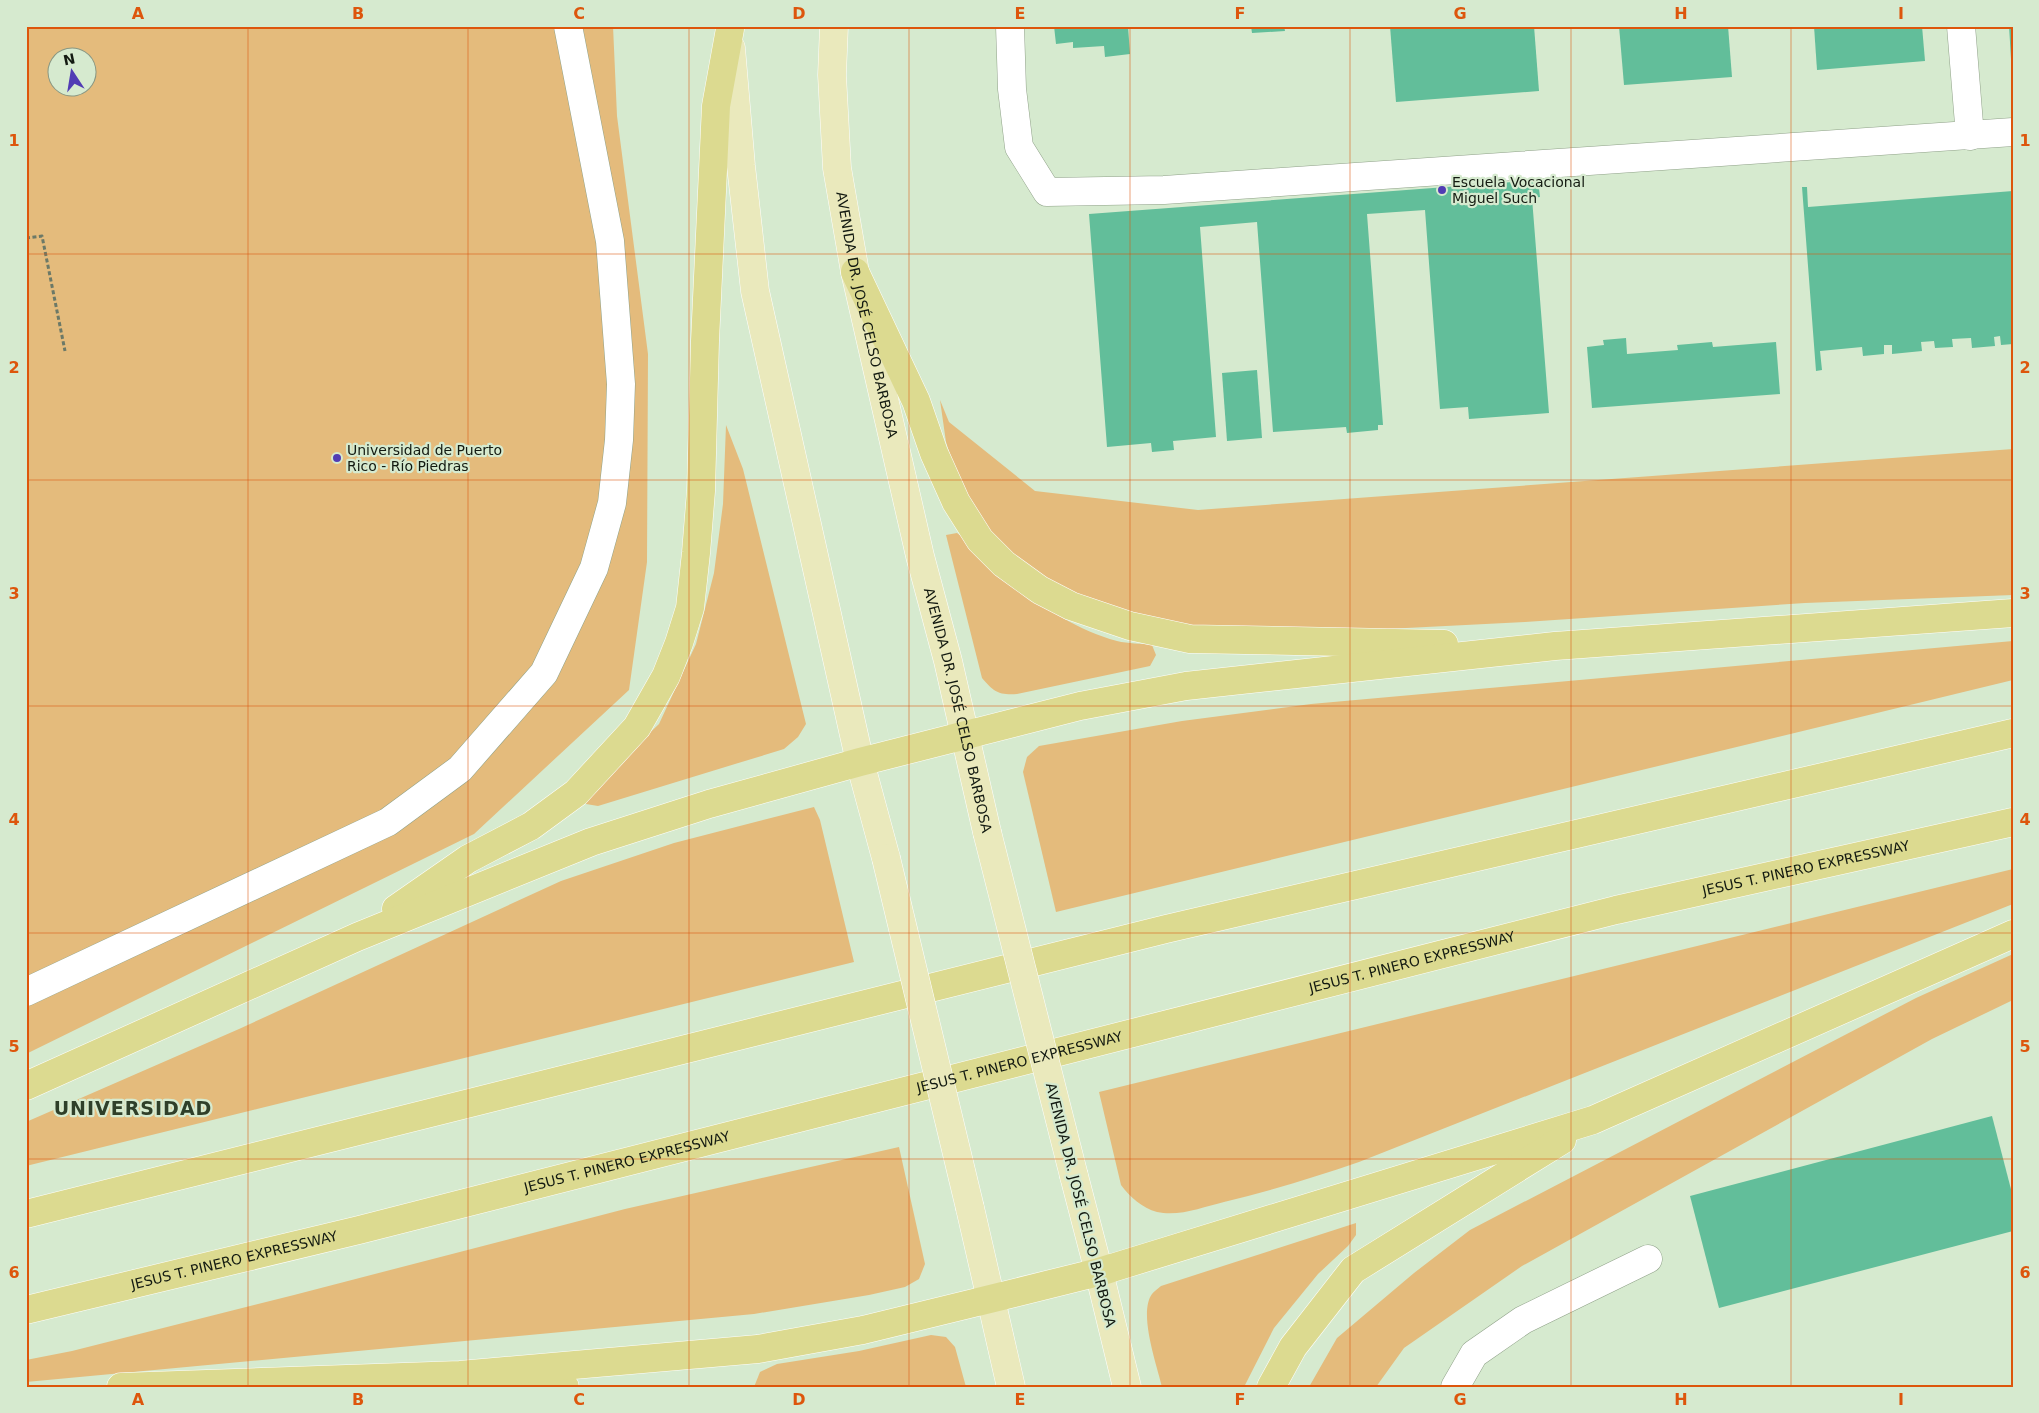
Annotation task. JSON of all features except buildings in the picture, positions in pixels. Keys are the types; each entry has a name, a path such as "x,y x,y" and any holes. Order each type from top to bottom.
{"highway":[{"path":"356,937 468,859 531,826 576,793 637,727 666,676 690,608 696,553 701,491 705,341 716,106 730,28"},
{"path":"855,272 916,401 934,453 956,502 980,540 1004,564 1040,590 1071,606 1130,626 1190,639 1555,646"},
{"path":"26,1086 356,937 591,842 709,804 860,762 1080,706 1186,686 1555,646 2013,613"},
{"path":"26,1214 1166,929 2013,733"},
{"name":"JESUS T. PINERO EXPRESSWAY","path":"26,1310 359,1230 1606,912 2013,822"},
{"path":"121,1387 460,1375 758,1349 863,1330 1100,1272 1593,1120 2013,934"},
{"path":"1271,1387 1293,1347 1353,1270 1593,1120"},
{"path":"460,1375 565,1387"}],"main road":[{"name":"AVENIDA DR. JOSÉ CELSO BARBOSA","path":"834,26 832,75 837,168 855,272 920,556 948,661 987,832 1100,1272 1127,1387"},
{"path":"730,28 740,166 755,291 860,762 886,858 1011,1387"}],"lane":[{"path":"26,992 388,822 460,769 544,673 594,568 612,502 619,440 621,384 610,241 568,26"},
{"path":"1010,26 1012,89 1019,147 1047,192 1164,190 2013,132"},
{"path":"1961,26 1970,136"},
{"path":"1455,1387 1474,1354 1522,1320 1648,1258"}],"path":[{"path":"26,238 42,236 64,351"}],"shaded area":[{"name":"Universidad de Puerto Rico - Río Piedras","path":"26,26 613,26 617,116 648,354 647,562 629,690 474,834 26,1054"},
{"path":"940,400 949,422 1035,491 1198,510 2013,449 2013,595 1805,603 1525,622 1230,635 1128,618 1074,597 1014,561 989,537 955,470 946,442"},
{"path":"726,425 743,469 806,724 798,737 784,749 598,806 586,804 588,792 659,724 696,644 714,573 723,504"},
{"path":"957,533 1017,586 1054,613 1095,634 1126,643 1152,645 1156,655 1150,666 1017,694 997,692 982,678 946,535"},
{"path":"2013,641 2013,680 1056,912 1023,772 1027,757 1039,746 1182,721 1311,704"},
{"path":"814,807 820,820 854,962 26,1166 26,1122 239,1029 561,881 674,843"},
{"path":"2013,869 2013,904 1359,1162 1258,1193 1191,1211 1174,1213 1157,1212 1146,1208 1132,1198 1121,1185 1099,1092"},
{"path":"2013,954 2013,1000 1932,1039 1522,1266 1404,1348 1376,1387 1309,1387 1337,1338 1414,1273 1470,1230 1916,998"},
{"path":"899,1147 925,1264 919,1279 905,1287 869,1295 754,1314 26,1382 26,1360 72,1351 625,1209"},
{"path":"1356,1223 1356,1235 1348,1246 1318,1274 1274,1328 1244,1387 1162,1387 1150,1339 1147,1313 1148,1303 1155,1291 1161,1286"},
{"path":"931,1335 946,1337 955,1347 966,1387 754,1387 760,1372 777,1364 859,1351"}],"place":[{"name":"Escuela Vocacional Miguel Such","path":"1442,190"},
{"name":"Universidad de Puerto Rico - Río Piedras","path":"337,458"}],"district":[{"name":"UNIVERSIDAD","path":"133,1108"}]}
